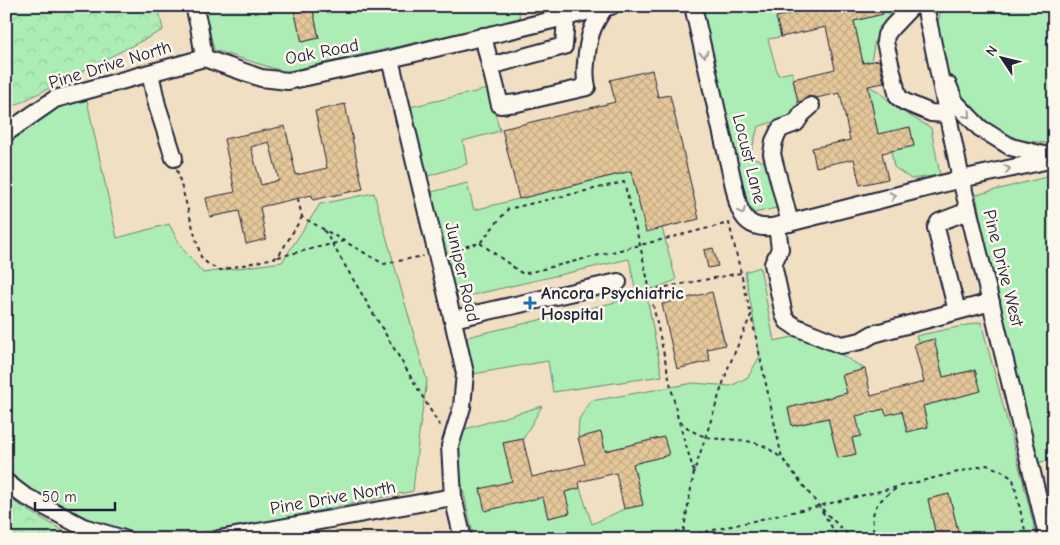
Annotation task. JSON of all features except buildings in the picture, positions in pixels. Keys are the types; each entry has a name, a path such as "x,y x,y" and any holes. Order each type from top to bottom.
{"lane":[{"path":"194,6 200,26 204,58"},
{"name":"Locust Lane","path":"693,6 740,212 746,220 755,226 766,228 961,179 1054,158"},
{"path":"912,6 886,35 885,42 898,97 931,113 947,114"},
{"name":"Pine Drive West","path":"925,6 968,211 1048,539"},
{"path":"933,6 935,54 955,102 980,128 1011,147 1054,158"},
{"path":"483,36 500,105 587,87 585,76 589,37 595,21 608,7"},
{"name":"Oak Road","path":"204,58 261,78 288,81 390,59 608,7"},
{"path":"490,66 564,46 566,17"},
{"name":"Pine Drive North","path":"6,133 55,99 204,58"},
{"name":"Juniper Road","path":"390,59 453,319 464,373 462,407 450,446 453,497"},
{"path":"150,73 157,105 174,158"},
{"path":"811,106 796,123 780,129 774,141 772,154 783,224 780,249 773,264 787,321 796,327 841,345 862,341 873,334 991,302"},
{"path":"957,312 936,228 939,222 968,211"},
{"path":"453,319 618,282"},
{"path":"6,482 23,495 83,527 124,539"},
{"path":"453,497 463,539"},
{"name":"Pine Drive North","path":"219,539 453,497"}],"path":[{"path":"174,158 198,248 201,257 207,264 221,270 344,241"},
{"path":"278,257 302,218"},
{"path":"480,243 523,274 729,223 742,273 782,458 819,506 852,539"},
{"path":"323,229 444,432"},
{"path":"650,290 742,273"},
{"path":"682,538 694,472 728,368 751,315"},
{"path":"678,419 694,472"},
{"path":"674,539 987,465 1002,471 1013,479 1027,539"},
{"path":"875,539 873,528 874,510 882,498 899,486"},
{"path":"819,506 838,539"}],"shaded area":[{"name":"Ancora Psychiatric Hospital","path":"158,6 1054,6 1054,539 77,539 6,497 6,110 163,30"}],"green space":[{"path":"6,6 158,6 163,30 6,110"},
{"path":"204,6 293,6 302,42 319,38 312,6 518,6 520,19 285,72 214,50"},
{"path":"702,6 724,6 726,14 748,6 821,6 777,17 781,37 768,39 778,75 792,72 798,102 795,114 758,127 750,156 769,164 781,207 754,213 747,202"},
{"path":"881,6 896,6 875,40 871,62 863,63 854,21 883,14"},
{"path":"942,6 1054,6 1054,144 1019,140 990,126 966,105 943,63 938,22"},
{"path":"868,86 878,91 898,109 931,128 940,175 911,179 894,167 891,151 914,146 910,127 878,134"},
{"path":"488,89 500,131 463,141 467,164 422,178 405,108"},
{"path":"86,96 117,238 169,224 182,248 203,273 282,262 320,204 374,193 427,381 413,491 271,521 197,533 138,534 87,518 28,488 6,471 6,148 13,140 59,107"},
{"path":"631,171 646,231 662,228 676,280 646,292 662,376 553,392 548,361 473,374 467,337 637,297 629,259 459,298 451,295 424,194 467,183 474,210"},
{"path":"1054,175 1054,459 1037,463 992,281 976,195"},
{"path":"760,267 774,341 807,334 865,369 842,375 847,393 788,408 793,426 828,418 838,458 856,454 847,418 884,409 902,411 907,432 928,427 923,406 980,391 975,370 943,377 934,340 919,343 916,336 981,322 1037,539 960,539 949,494 928,499 935,531 903,539 474,539 454,449 459,431 542,406 523,439 503,443 543,497 548,518 569,513 565,492 580,488 592,524 624,509 643,505 633,464 668,455 664,437 605,451 601,432 578,438 579,419 591,401 694,383 731,386 748,377 760,356 745,272"},
{"path":"6,497 77,539 6,539"}],"place":[{"name":"Ancora Psychiatric Hospital","path":"530,303"}]}
